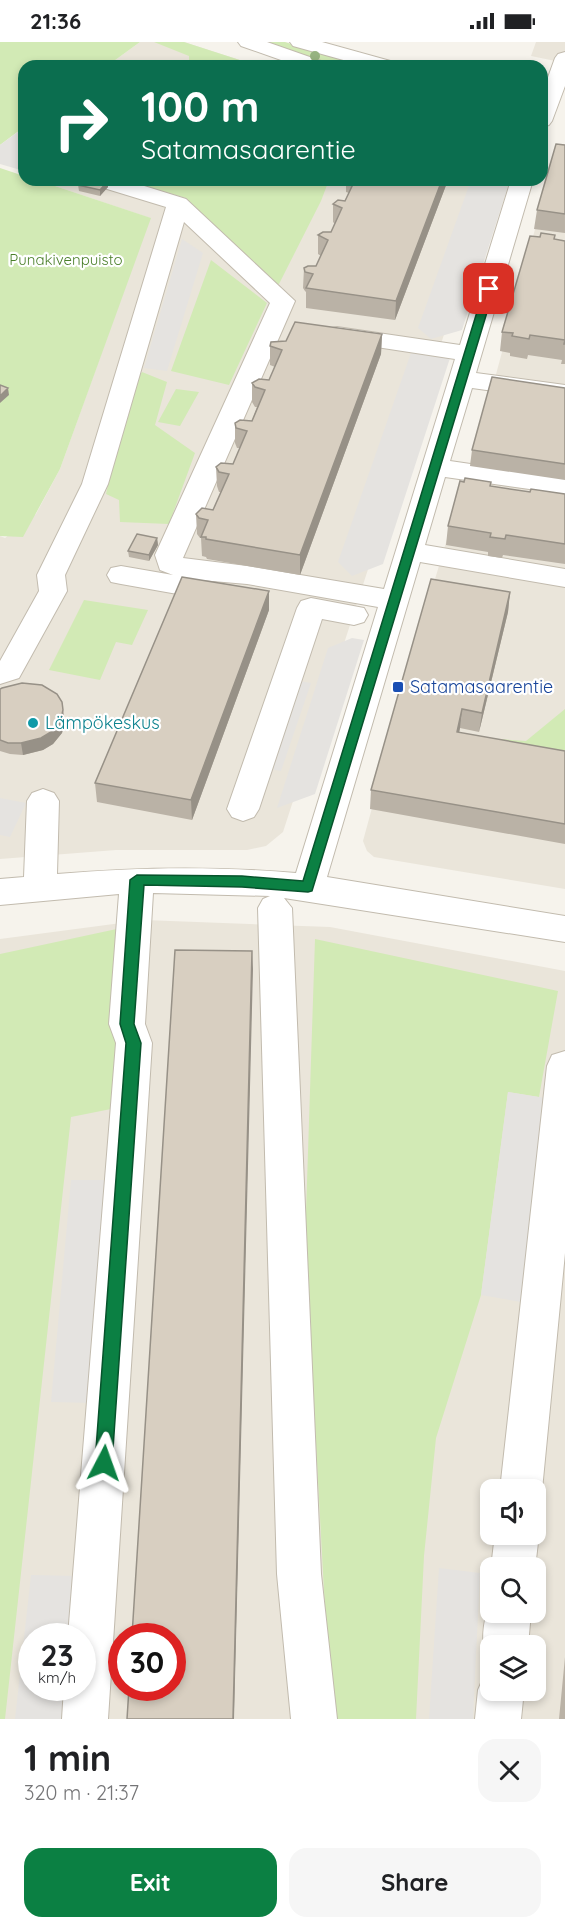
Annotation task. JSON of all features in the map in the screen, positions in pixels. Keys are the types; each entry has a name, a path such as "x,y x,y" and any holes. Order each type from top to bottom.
{"street":[{"path":"248,42 299,60"},
{"path":"300,42 365,60"},
{"path":"550,93 565,58"},
{"path":"121,186 178,204 283,301 294,328"},
{"path":"308,887 461,379 514,240 528,186"},
{"path":"0,674 9,671 53,591 51,575 95,484 178,204"},
{"path":"294,328 409,343 469,354"},
{"path":"294,328 169,555 170,563 185,569 247,575 392,610"},
{"path":"461,379 537,394 565,393"},
{"path":"435,467 565,486"},
{"path":"410,551 565,578"},
{"path":"121,575 311,609 392,610"},
{"path":"243,809 311,609"},
{"path":"40,888 43,801"},
{"path":"0,892 40,888 137,890 242,881 308,887 565,929"},
{"path":"85,1719 134,1043 127,1024 137,890"},
{"path":"275,908 299,1574 314,1719"},
{"path":"522,1479 565,1066"},
{"path":"498,1719 500,1701"}],"shaded area":[{"path":"140,42 184,42 240,60 115,60"},
{"path":"536,42 565,42 565,63 531,56"},
{"path":"18,132 18,169 0,164 0,145"},
{"path":"565,164 565,889 374,857 367,851 363,841 429,599 491,393 552,166"},
{"path":"55,186 492,186 283,832 266,846 247,850 116,850 0,859 0,536 5,538 36,514 60,469 150,218"},
{"path":"469,186 508,186 462,330 431,339 418,328"},
{"path":"182,239 203,253 167,371 144,368"},
{"path":"411,353 450,358 383,564 352,576 338,562"},
{"path":"352,638 364,640 315,794 277,808 328,648"},
{"path":"299,681 311,683 281,771 269,769"},
{"path":"0,798 26,803 10,837 0,835"},
{"path":"144,920 330,927 565,971 565,1719 0,1719 0,939"},
{"path":"508,1092 545,1098 521,1302 481,1295"},
{"path":"71,1180 109,1180 93,1403 51,1402"},
{"path":"439,1568 480,1573 473,1719 429,1719"},
{"path":"31,1575 76,1576 72,1623 26,1623"},
{"path":"18,1692 18,1701 65,1701 63,1719 15,1719"}],"green space":[{"path":"0,42 140,42 115,60 18,60 18,132 0,145"},
{"path":"154,42 184,42 240,60 189,60 189,56"},
{"path":"260,42 285,42 343,60 316,60"},
{"name":"Punakivenpuisto","path":"0,168 18,174 18,186 55,186 151,218 60,469 23,537 0,536"},
{"path":"145,186 327,186 279,284 273,284 186,198"},
{"path":"211,260 267,303 229,385 171,371"},
{"path":"142,372 167,382 155,425 195,453 169,524 120,522 119,500 106,494 129,391"},
{"path":"176,389 199,392 180,426 158,422"},
{"path":"84,600 148,610 132,645 116,642 100,680 49,670"},
{"path":"565,709 565,767 470,737 526,741"},
{"path":"126,927 111,1109 71,1117 5,1719 0,1719 0,954"},
{"path":"315,939 558,991 539,1097 508,1092 481,1295 436,1438 424,1556 416,1719 331,1719 305,1243"}],"building":[{"path":"556,144 565,145 565,214 537,210 544,186 548,186 548,172"},
{"path":"82,186 104,186 100,190"},
{"path":"352,186 440,186 396,301 306,288 313,274 305,272 304,268 316,266 328,240 318,235 331,232 342,208 333,204 338,200 345,201"},
{"path":"541,233 555,235 554,239 565,241 565,340 530,335 529,339 502,332 530,236 540,237"},
{"path":"295,322 382,334 300,555 201,537 208,520 199,518 196,514 202,508 213,510 229,474 219,472 216,467 221,463 233,464 247,431 236,428 235,423 240,420 252,421 265,390 255,387 252,383 259,379 269,380 282,350 270,346 271,342 286,341"},
{"path":"492,377 565,388 565,464 472,450"},
{"path":"0,385 8,388 0,396"},
{"path":"465,478 491,482 490,486 565,494 565,544 506,535 505,539 490,537 491,533 448,526 460,481 464,482"},
{"path":"137,534 157,538 149,555 128,551"},
{"path":"182,577 269,591 191,800 95,783"},
{"path":"431,579 510,592 482,713 462,709 457,732 565,751 565,824 371,790"},
{"name":"Lämpökeskus","path":"22,683 42,685 57,694 62,702 63,710 60,722 51,732 41,738 21,743 8,743 0,740 0,689"},
{"path":"175,950 252,951 233,1719 127,1719 128,1701 186,1701 186,1623 133,1623"}],"place":[{"name":"Satamasaarentie","path":"398,687"},
{"name":"Lämpökeskus","path":"33,723"}],"route":[{"path":"104,1463 134,1043 127,1024 137,880 242,881 308,887 489,289"}]}
